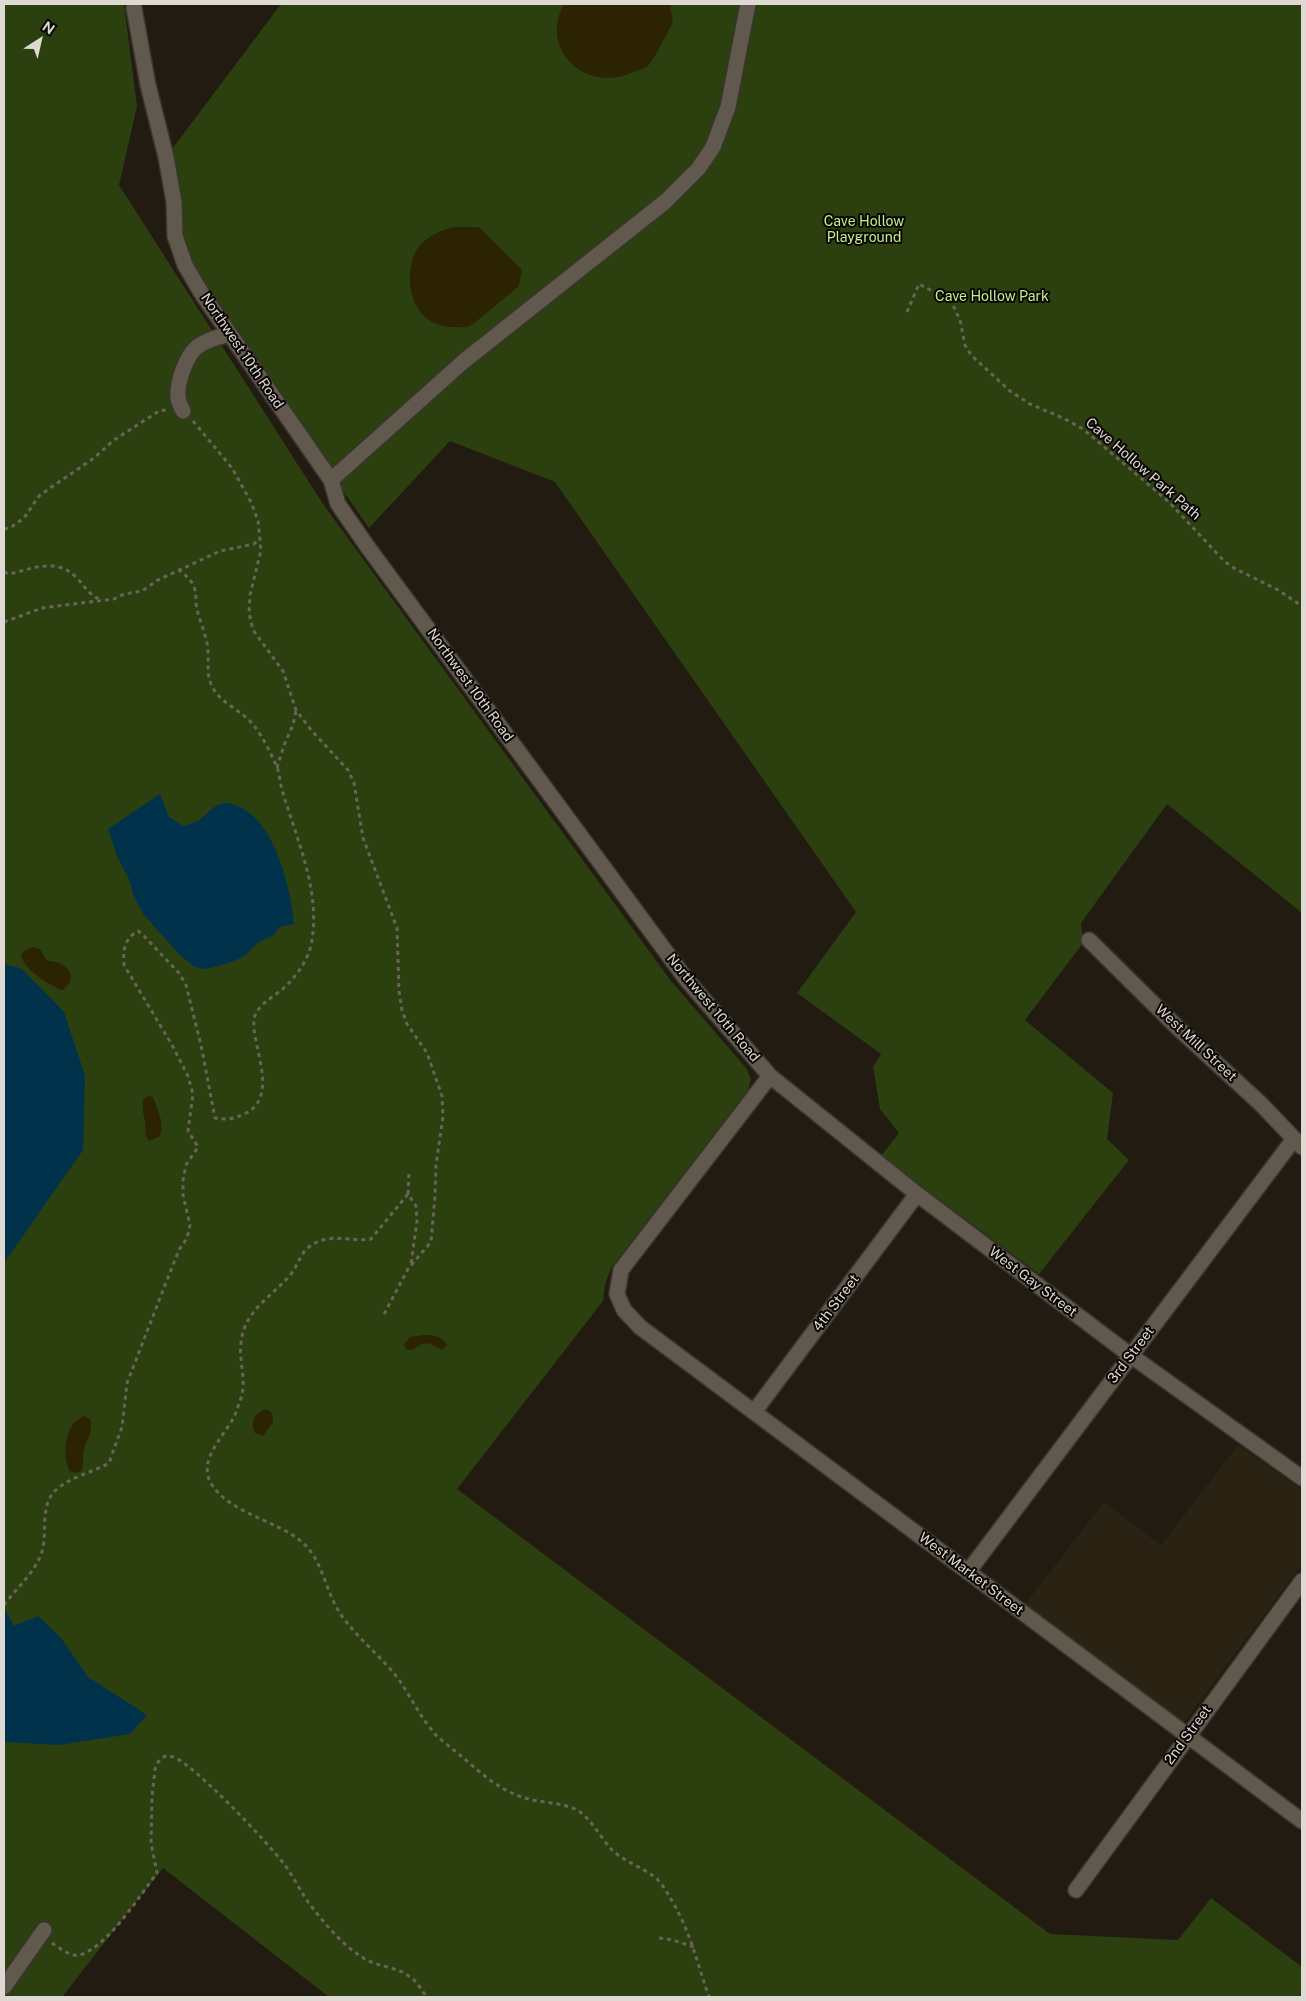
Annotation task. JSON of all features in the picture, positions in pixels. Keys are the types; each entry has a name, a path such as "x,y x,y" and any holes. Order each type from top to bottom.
{"street":[{"path":"331,480 464,361 666,201 698,169 713,147 728,107 748,4"},
{"name":"Northwest 10th Road","path":"134,8 148,85 166,157 174,202 175,236 184,265 331,480 338,504 368,546 674,963 770,1076"},
{"path":"183,411 178,399 178,386 188,360 196,348 204,342 230,334"},
{"name":"West Mill Street","path":"1089,940 1178,1028 1261,1104 1298,1143"},
{"name":"West Gay Street","path":"770,1076 917,1194 1130,1355 1302,1478"},
{"name":"West Market Street","path":"770,1076 621,1270 617,1294 624,1310 640,1328 1302,1821"},
{"name":"3rd Street","path":"968,1572 1130,1355 1298,1143"},
{"name":"4th Street","path":"754,1412 917,1194"},
{"name":"2nd Street","path":"1076,1890 1302,1581"},
{"path":"4,1987 42,1932"}],"path":[{"name":"Cave Hollow Park Path","path":"907,312 919,284 951,301 960,320 965,345 971,355 1010,391 1030,404 1083,429 1169,502 1229,564 1249,577 1278,590 1302,606"},
{"path":"4,529 10,528 24,518 32,509 39,496 94,458 114,440 159,411 169,409 183,411 232,468 252,504 258,521 261,550 250,594 249,613 253,630 283,671 296,710 311,730 348,770 354,783 363,838 397,928 399,991 402,1010 407,1024 427,1053 442,1096 443,1117 436,1164 431,1242 411,1265 395,1291 383,1316"},
{"path":"4,622 42,608 103,600 142,592 158,580 220,551 254,544 260,538"},
{"path":"4,572 8,574 52,565 74,575 94,597 103,600"},
{"path":"4,1605 40,1558 44,1544 46,1514 53,1493 62,1485 109,1463 122,1427 127,1383 172,1267 187,1238 190,1225 183,1195 186,1165 198,1147 188,1131 193,1094 188,1076 172,1045 124,965 123,953 126,942 138,931 179,973 186,985 201,1045 215,1118 233,1119 247,1114 256,1106 261,1096 262,1062 253,1026 255,1012 259,1006 273,998 288,984 306,957 312,941 312,897 298,834 282,792 277,768 263,740 248,717 221,698 212,689 208,677 208,651 196,606 194,585 179,570"},
{"path":"277,768 284,745 294,725 296,710"},
{"path":"409,1174 408,1194 416,1206 417,1221 411,1265"},
{"path":"408,1194 371,1239 327,1238 306,1248 292,1272 250,1314 244,1327 241,1342 244,1387 239,1404 227,1430 211,1452 207,1465 208,1477 212,1486 235,1504 258,1519 293,1535 304,1544 316,1560 338,1611 393,1672 432,1731 506,1791 522,1798 575,1809 583,1814 613,1851 658,1880 684,1921 709,1997"},
{"path":"42,1932 58,1948 72,1955 79,1955 108,1937 157,1873 150,1843 153,1779 158,1762 165,1756 174,1757 205,1782 266,1844 285,1865 309,1904 337,1936 364,1958 410,1976 427,1997"},
{"path":"659,1938 673,1940 694,1947"}],"shaded area":[{"path":"1238,1445 1302,1490 1302,1564 1185,1721 1179,1721 1023,1607 1104,1502 1161,1545"}],"green space":[{"path":"4,4 124,4 137,106 119,185 323,504 671,981 746,1068 751,1079 748,1090 611,1268 605,1285 603,1301 457,1489 1050,1934 1178,1940 1211,1898 1302,1967 1302,1997 329,1997 163,1868 62,1997 4,1997"},
{"name":"Cave Hollow Park","path":"281,4 1302,4 1302,913 1167,804 1081,923 1083,943 1025,1020 1113,1093 1107,1139 1129,1160 1039,1274 881,1156 899,1133 880,1109 873,1067 881,1054 797,993 856,912 555,482 450,441 369,528 185,265 166,157"}],"sand":[{"path":"564,4 670,4 673,22 648,66 616,77 600,77 585,73 572,64 563,52 557,38 558,21"},
{"path":"454,227 479,227 522,270 519,286 468,327 445,326 427,318 415,304 410,284 412,263 418,248 425,240"},
{"path":"33,947 40,949 47,961 60,963 69,970 71,980 62,990 37,976 26,966 21,955 25,950"},
{"path":"148,1096 153,1097 162,1126 160,1136 149,1141 145,1133 143,1109 143,1100"},
{"path":"424,1335 437,1337 447,1345 442,1350 428,1343 412,1350 406,1349 404,1344 410,1337"},
{"path":"267,1409 272,1413 273,1422 263,1436 255,1433 253,1421 259,1412"},
{"path":"84,1416 90,1419 91,1430 84,1450 82,1469 76,1473 70,1471 66,1460 66,1440 74,1423"}],"water":[{"path":"160,794 169,817 183,826 198,821 214,807 227,803 239,807 253,816 272,842 279,859 289,893 294,924 279,927 274,935 257,943 246,955 215,967 202,969 193,966 179,954 144,915 134,897 129,879 117,856 108,829"},
{"path":"4,964 22,969 64,1012 85,1076 83,1150 4,1263"},
{"path":"4,1608 14,1626 38,1616 61,1638 88,1677 147,1715 130,1734 59,1745 5,1742"}],"park label":[{"name":"Cave Hollow Playground","path":"864,230"}]}
